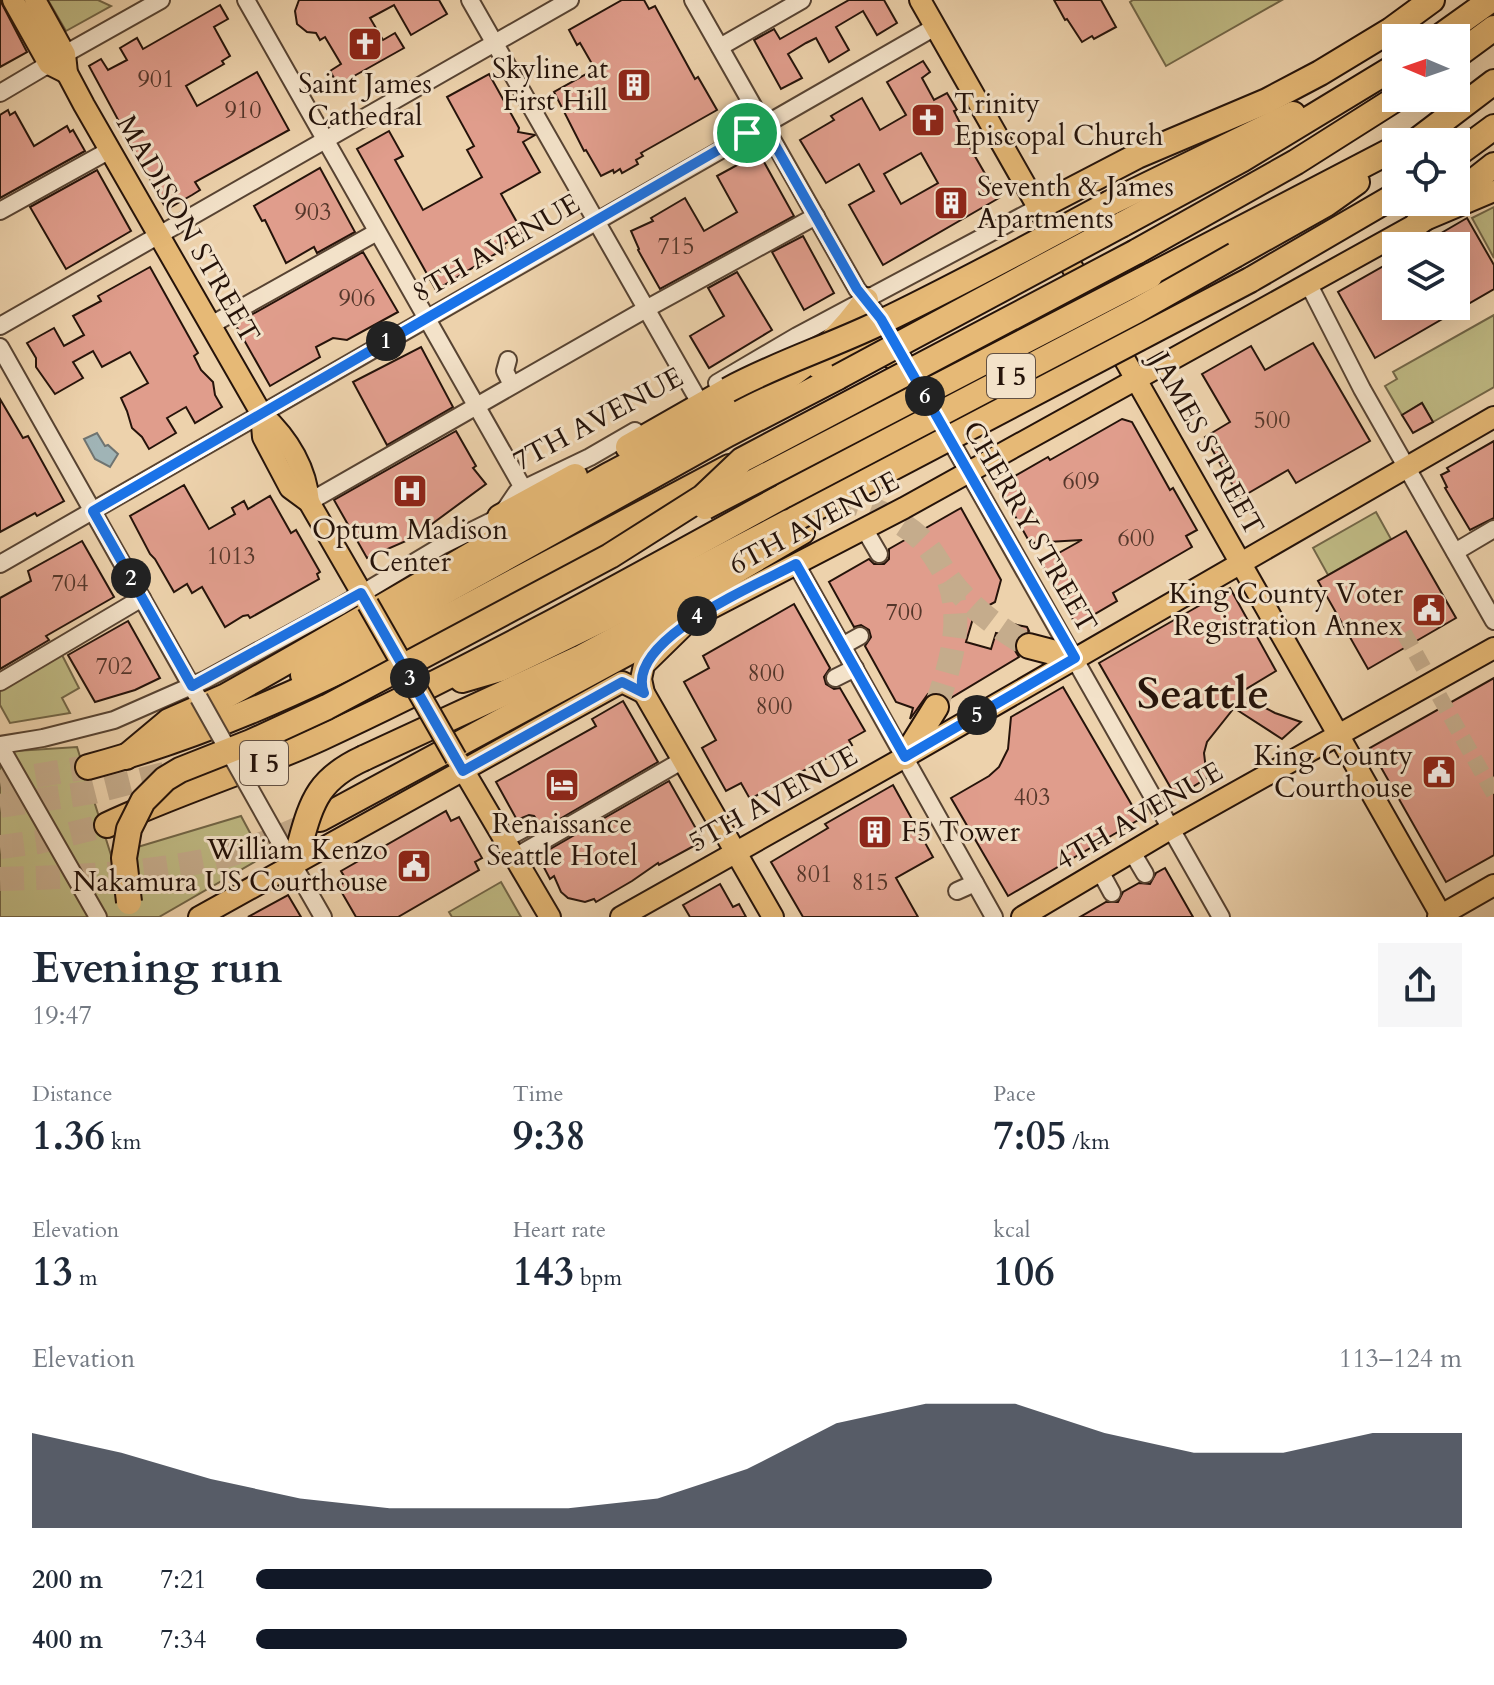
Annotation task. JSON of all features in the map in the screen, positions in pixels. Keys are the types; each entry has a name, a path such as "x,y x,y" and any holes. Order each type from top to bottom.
{"highway":[{"path":"1039,207 1137,156 1267,101 1391,30 1432,0"},
{"path":"1458,24 1491,0"},
{"path":"1470,46 1494,28"},
{"path":"268,706 309,670 448,590 1116,214 1382,73"},
{"path":"1434,128 1494,82"},
{"name":"I 5","path":"88,767 182,739 268,706 431,625 1136,252 1382,108"},
{"path":"1226,247 1363,121"},
{"path":"1470,145 1494,127"},
{"path":"668,526 1150,276 1226,247 1382,156"},
{"name":"I 5","path":"107,825 157,802 271,760 418,692 1136,311 1226,247 1326,204 1382,165"},
{"path":"1470,184 1494,165"},
{"name":"I 5","path":"418,692 500,669 799,526 883,473 1250,280 1382,203"},
{"path":"500,517 761,372 862,331 1116,214"},
{"path":"1418,223 1427,216"},
{"path":"788,379 821,354 845,330 866,300"},
{"path":"126,757 169,721 226,696 611,474 788,379 852,350 866,347 878,348 894,356 911,372"},
{"path":"130,909 124,858 129,829 143,801 165,779 327,707 610,556 703,497 742,460"},
{"path":"292,852 311,805 322,787 343,768 580,658 669,610 799,526"},
{"path":"320,819 692,618"},
{"path":"1029,646 1075,658"},
{"path":"905,757 936,707"}],"main road":[{"name":"MADISON STREET","path":"13,0 60,64 261,413 279,429 307,478 309,502 550,917"},
{"name":"MADISON STREET","path":"35,0 60,64"},
{"name":"JAMES STREET","path":"920,0 1441,916"},
{"name":"6TH AVENUE","path":"644,693 641,683 644,665 692,618 865,530 1418,223 1494,191"},
{"name":"5TH AVENUE","path":"621,917 1494,417"},
{"name":"4TH AVENUE","path":"1022,917 1172,828 1494,648"},
{"path":"199,917 229,909 292,852 622,682 644,693 773,917"},
{"path":"1441,916 1494,885"}],"street":[{"path":"0,93 60,64 161,0"},
{"path":"246,0 523,488"},
{"path":"470,0 696,396"},
{"path":"0,326 570,0"},
{"name":"CHERRY STREET","path":"693,0 816,216 866,300 881,319 1221,917"},
{"path":"720,47 802,0"},
{"name":"8TH AVENUE","path":"0,564 935,27"},
{"path":"0,211 110,150"},
{"name":"7TH AVENUE","path":"0,746 114,720 196,692 365,598 443,545 500,517 513,495 523,488 590,457 797,336 1039,207"},
{"path":"309,502 646,309 816,216"},
{"path":"211,325 377,232"},
{"path":"1309,285 1406,467 1494,621"},
{"path":"0,347 196,692 292,852 323,917"},
{"path":"508,360 505,371 512,385"},
{"path":"1455,552 1494,529"},
{"path":"865,530 879,554"},
{"path":"796,564 994,917"},
{"path":"0,682 142,598"},
{"path":"842,646 860,636"},
{"path":"835,678 855,668"},
{"path":"0,746 98,917"},
{"path":"515,857 683,760"},
{"path":"505,839 529,826"},
{"path":"1132,852 1145,874"},
{"path":"1100,871 1112,893"},
{"path":"957,891 975,883"}],"shaded area":[{"path":"48,0 98,0 111,6 66,31"},
{"path":"1282,0 1166,66 1130,2"},
{"path":"1494,207 1494,258 1472,218"},
{"path":"1494,315 1494,387 1433,422 1422,403 1402,415 1385,386 1397,379 1393,372"},
{"path":"97,433 105,446 108,445 118,454 110,467 95,459 84,439"},
{"path":"1376,512 1391,539 1328,575 1313,548"},
{"path":"61,653 79,688 62,698 70,713 10,723 0,705 0,687"},
{"path":"77,747 111,855 241,816 263,857 159,917 0,917 0,752"},
{"path":"501,882 521,917 452,917 449,912"}],"building":[{"path":"0,0 27,52 0,67"},
{"name":"Saint James Cathedral","path":"299,0 439,0 447,14 411,35 394,5 370,18 383,40 395,33 404,48 338,85 330,71 341,64 325,37 320,40 316,33 307,32 297,24 295,11"},
{"name":"Skyline at First Hill","path":"622,0 644,0 649,9 655,6 695,79 698,77 717,110 641,153 643,156 636,160 638,164 622,173 620,169 614,173 613,170 601,176 584,151 554,92 595,69 569,30"},
{"path":"849,0 884,0 897,23 877,35 863,11 836,27 849,50 829,62 816,38 806,43 788,54 802,78 781,89 754,40 774,29 780,39"},
{"path":"1054,0 1101,0 1116,27 1082,42"},
{"path":"220,5 228,19 214,27 230,56 222,61 224,64 186,86 197,106 257,72 289,130 195,182 200,190 171,207 164,205 89,66 101,59 108,70 127,60 120,48 137,38 143,49"},
{"path":"923,61 930,72 922,78 934,100 947,93 957,110 954,111 960,123 957,125 999,198 883,265 849,205 874,191 859,164 826,183 800,140 834,120 831,116 862,98 880,130 906,115 887,82","holes":["921,153 938,183 901,204 884,174"]},
{"path":"489,74 519,128 518,132 535,135 523,142 540,172 501,194 523,233 503,245 505,248 436,290 357,149 389,131 403,156 395,160 423,210 482,177 467,150 474,146 447,97"},
{"path":"8,110 10,115 15,112 34,146 67,126 70,132 73,130 85,151 0,198 0,115"},
{"path":"759,153 794,216 660,289 631,231 653,221 651,218 685,198 704,231 737,212 717,176"},
{"path":"320,168 355,232 317,253 314,247 286,263 265,220 262,221 254,206"},
{"path":"97,170 131,231 66,269 30,207"},
{"path":"1467,218 1494,265 1494,289 1470,303 1470,232 1443,232"},
{"path":"803,236 834,293 804,310 772,252"},
{"path":"363,252 398,312 347,340 333,338 316,347 320,357 270,386 235,324"},
{"path":"150,267 198,353 194,356 201,370 213,382 215,395 222,407 195,423 186,407 167,418 176,433 149,449 132,428 121,398 148,383 130,352 102,367 93,351 73,362 83,378 55,394 36,367 36,358 27,343 54,328 64,346 84,335 73,316 101,301 98,296"},
{"path":"1382,267 1382,320 1441,320 1375,358 1338,292"},
{"path":"737,272 772,330 709,368 690,336 724,316 708,288"},
{"path":"1313,343 1370,441 1296,483 1288,470 1240,498 1205,437 1230,422 1202,374 1251,346 1265,370"},
{"path":"421,347 453,407 387,445 353,382"},
{"path":"0,399 23,438 28,436 64,501 0,532"},
{"path":"1422,403 1433,422 1413,433 1402,415"},
{"path":"1122,419 1132,422 1170,490 1173,488 1197,530 1186,536 1192,547 1113,593 1117,601 1076,625 1041,563 1082,540 1030,543 1004,496 1008,480"},
{"name":"Optum Madison Center","path":"456,431 476,466 473,468 486,484 413,538 367,558 334,500"},
{"path":"1494,441 1494,518 1470,530 1445,488 1441,475 1449,471 1447,468"},
{"path":"184,485 209,529 235,514 232,508 244,501 248,509 270,496 291,533 296,530 320,572 317,574 319,579 250,618 243,616 225,627 202,587 192,593 187,584 174,592 130,516"},
{"path":"961,508 1001,580 995,602 984,608 977,605 971,614 974,615 966,642 991,649 996,633 1005,635 1008,623 1027,627 1029,631 1019,635 1015,641 1014,649 1019,657 949,699 937,692 928,694 910,719 913,708 896,702 865,646 871,637 869,630 861,625 854,627 829,582 869,559 874,564 884,564 889,559 889,549"},
{"path":"1406,531 1456,618 1368,669 1318,581"},
{"path":"82,541 114,597 46,636 49,640 0,669 0,598 31,581 28,571"},
{"path":"1230,588 1276,671 1238,694 1301,722 1282,739 1234,708 1207,742 1204,753 1207,778 1176,797 1099,663"},
{"path":"794,604 830,668 824,677 826,684 834,689 840,688 865,731 849,740 852,745 750,799 741,783 726,791 702,748 716,740 684,682 709,668 703,656"},
{"path":"128,621 160,678 135,690 95,702 68,655"},
{"name":"King County Courthouse","path":"1494,678 1494,855 1446,882 1370,748"},
{"path":"1063,687 1140,819 1008,896 951,798 999,767 1008,749 1011,717"},
{"name":"Renaissance Seattle Hotel","path":"623,701 658,762 539,831 539,822 534,816 517,820 496,782 596,726 592,719"},
{"path":"669,781 703,841 658,863 596,902 594,899 585,902 568,898 561,892 554,876 550,879 538,856"},
{"path":"893,785 933,857 896,878 918,917 803,917 771,862 828,828 825,824"},
{"name":"William Kenzo Nakamura US Courthouse","path":"446,811 451,821 459,817 482,858 475,862 479,870 398,917 356,917 338,886 347,881 341,871"},
{"path":"1165,868 1193,917 1080,917 1106,902 1118,902 1123,892 1139,883 1150,884 1156,873"},
{"path":"720,884 733,907 739,904 746,917 690,917 683,905"},
{"path":"288,895 301,917 248,917"}],"tunnel":[{"path":"729,496 804,493 856,503 880,512 921,539 966,599 996,625 1029,646"},
{"path":"936,707 950,660 955,629 949,581"},
{"path":"1404,633 1494,794"},
{"path":"0,782 88,767"},
{"path":"0,806 93,792 180,770"},
{"path":"0,879 112,874 195,863 247,849 320,819"},
{"path":"0,847 38,842 107,825"}],"place":[{"name":"Saint James Cathedral","path":"365,44"},
{"name":"Skyline at First Hill","path":"634,85"},
{"name":"Trinity Episcopal Church","path":"928,120"},
{"name":"Seventh & James Apartments","path":"951,203"},
{"name":"Optum Madison Center","path":"410,491"},
{"name":"King County Voter Registration Annex","path":"1429,610"},
{"name":"King County Courthouse","path":"1439,772"},
{"name":"Renaissance Seattle Hotel","path":"562,785"},
{"name":"F5 Tower","path":"875,832"},
{"name":"William Kenzo Nakamura US Courthouse","path":"414,866"}],"district":[{"name":"Seattle","path":"1203,694"}],"route":[{"path":"763,124 857,289 881,319 1075,658 905,757 796,564 692,618 644,665 641,683 644,693 622,682 463,771 361,593 192,686 93,511 747,133 763,124"}]}
